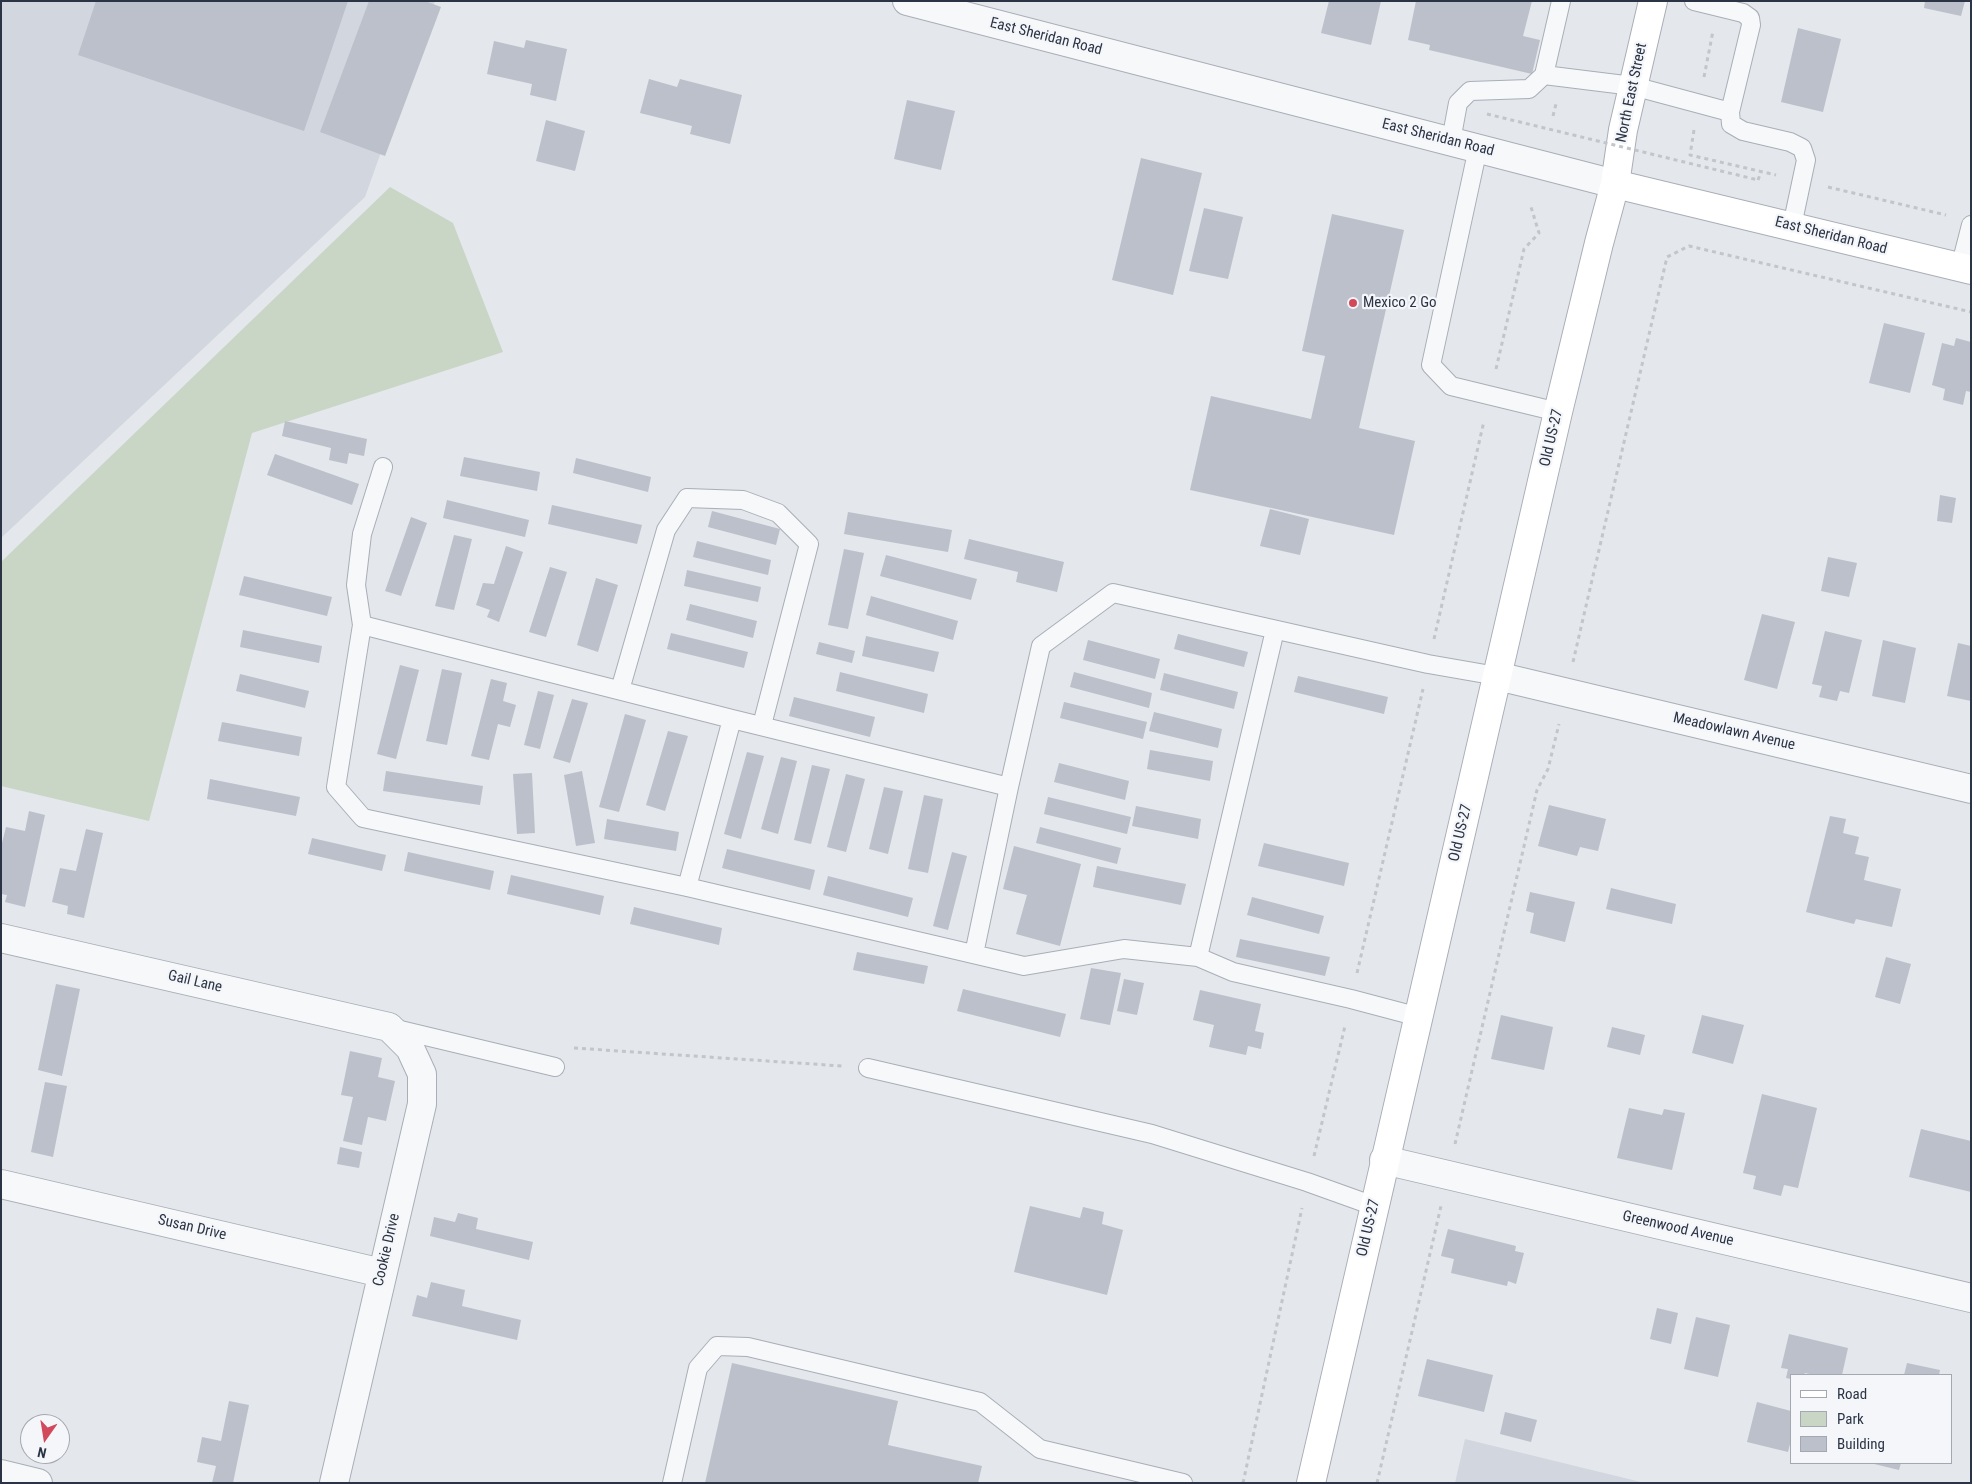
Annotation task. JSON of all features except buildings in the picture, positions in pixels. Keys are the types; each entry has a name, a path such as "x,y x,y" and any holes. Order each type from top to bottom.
{"main road":[{"name":"North East Street","path":"1615,184 1623,130 1653,1"},
{"name":"East Sheridan Road","path":"1615,184 1966,269"},
{"name":"Old US-27","path":"1311,1483 1558,412 1615,184"}],"street":[{"name":"East Sheridan Road","path":"907,1 1615,184"},
{"name":"Meadowlawn Avenue","path":"1497,676 1971,789"},
{"name":"Gail Lane","path":"1,938 389,1027"},
{"name":"Cookie Drive","path":"334,1483 422,1104 422,1074 410,1048 389,1027"},
{"name":"Greenwood Avenue","path":"1384,1160 1971,1298"},
{"name":"Susan Drive","path":"1,1184 382,1273"},
{"path":"1,1474 38,1483"}],"lane":[{"path":"1451,141 1458,103 1470,91 1529,89 1544,75 1561,1"},
{"path":"1694,1 1743,14 1750,18 1751,25 1730,112 1731,124 1743,131 1790,142 1802,148 1806,160 1792,226"},
{"path":"1544,75 1633,86 1730,112"},
{"path":"1478,148 1431,365 1451,386 1558,412"},
{"path":"1966,269 1971,225"},
{"path":"383,468 362,534 356,584 362,625 336,788 363,818 687,887 1024,966 1124,949 1198,956 1233,972 1352,999 1419,1018"},
{"path":"620,690 666,530 687,498 742,500 778,513 809,544 762,725"},
{"path":"974,954 1041,646 1113,592 1428,664 1497,676"},
{"path":"362,625 1010,787"},
{"path":"1198,956 1275,630"},
{"path":"687,887 732,719"},
{"path":"389,1027 555,1067"},
{"path":"868,1068 1152,1134 1308,1182 1374,1206"},
{"path":"672,1483 698,1368 717,1346 748,1347 980,1402 1040,1449 1152,1479 1183,1483"}],"path":[{"path":"1487,114 1758,180 1761,172"},
{"path":"1690,155 1952,217"},
{"path":"1243,1483 1308,1182 1352,999 1524,248 1539,233 1531,207"},
{"path":"1377,1483 1536,790 1548,769 1667,257 1689,246 1971,312"},
{"path":"555,1067 565,1047 868,1068"}],"shaded area":[{"path":"1,1 435,1 365,197 1,538"},
{"path":"1465,1439 1645,1483 1455,1483"}],"green space":[{"path":"390,187 453,223 503,352 252,433 149,821 1,786 1,562"}],"place":[{"name":"Mexico 2 Go","path":"1353,303"}]}
